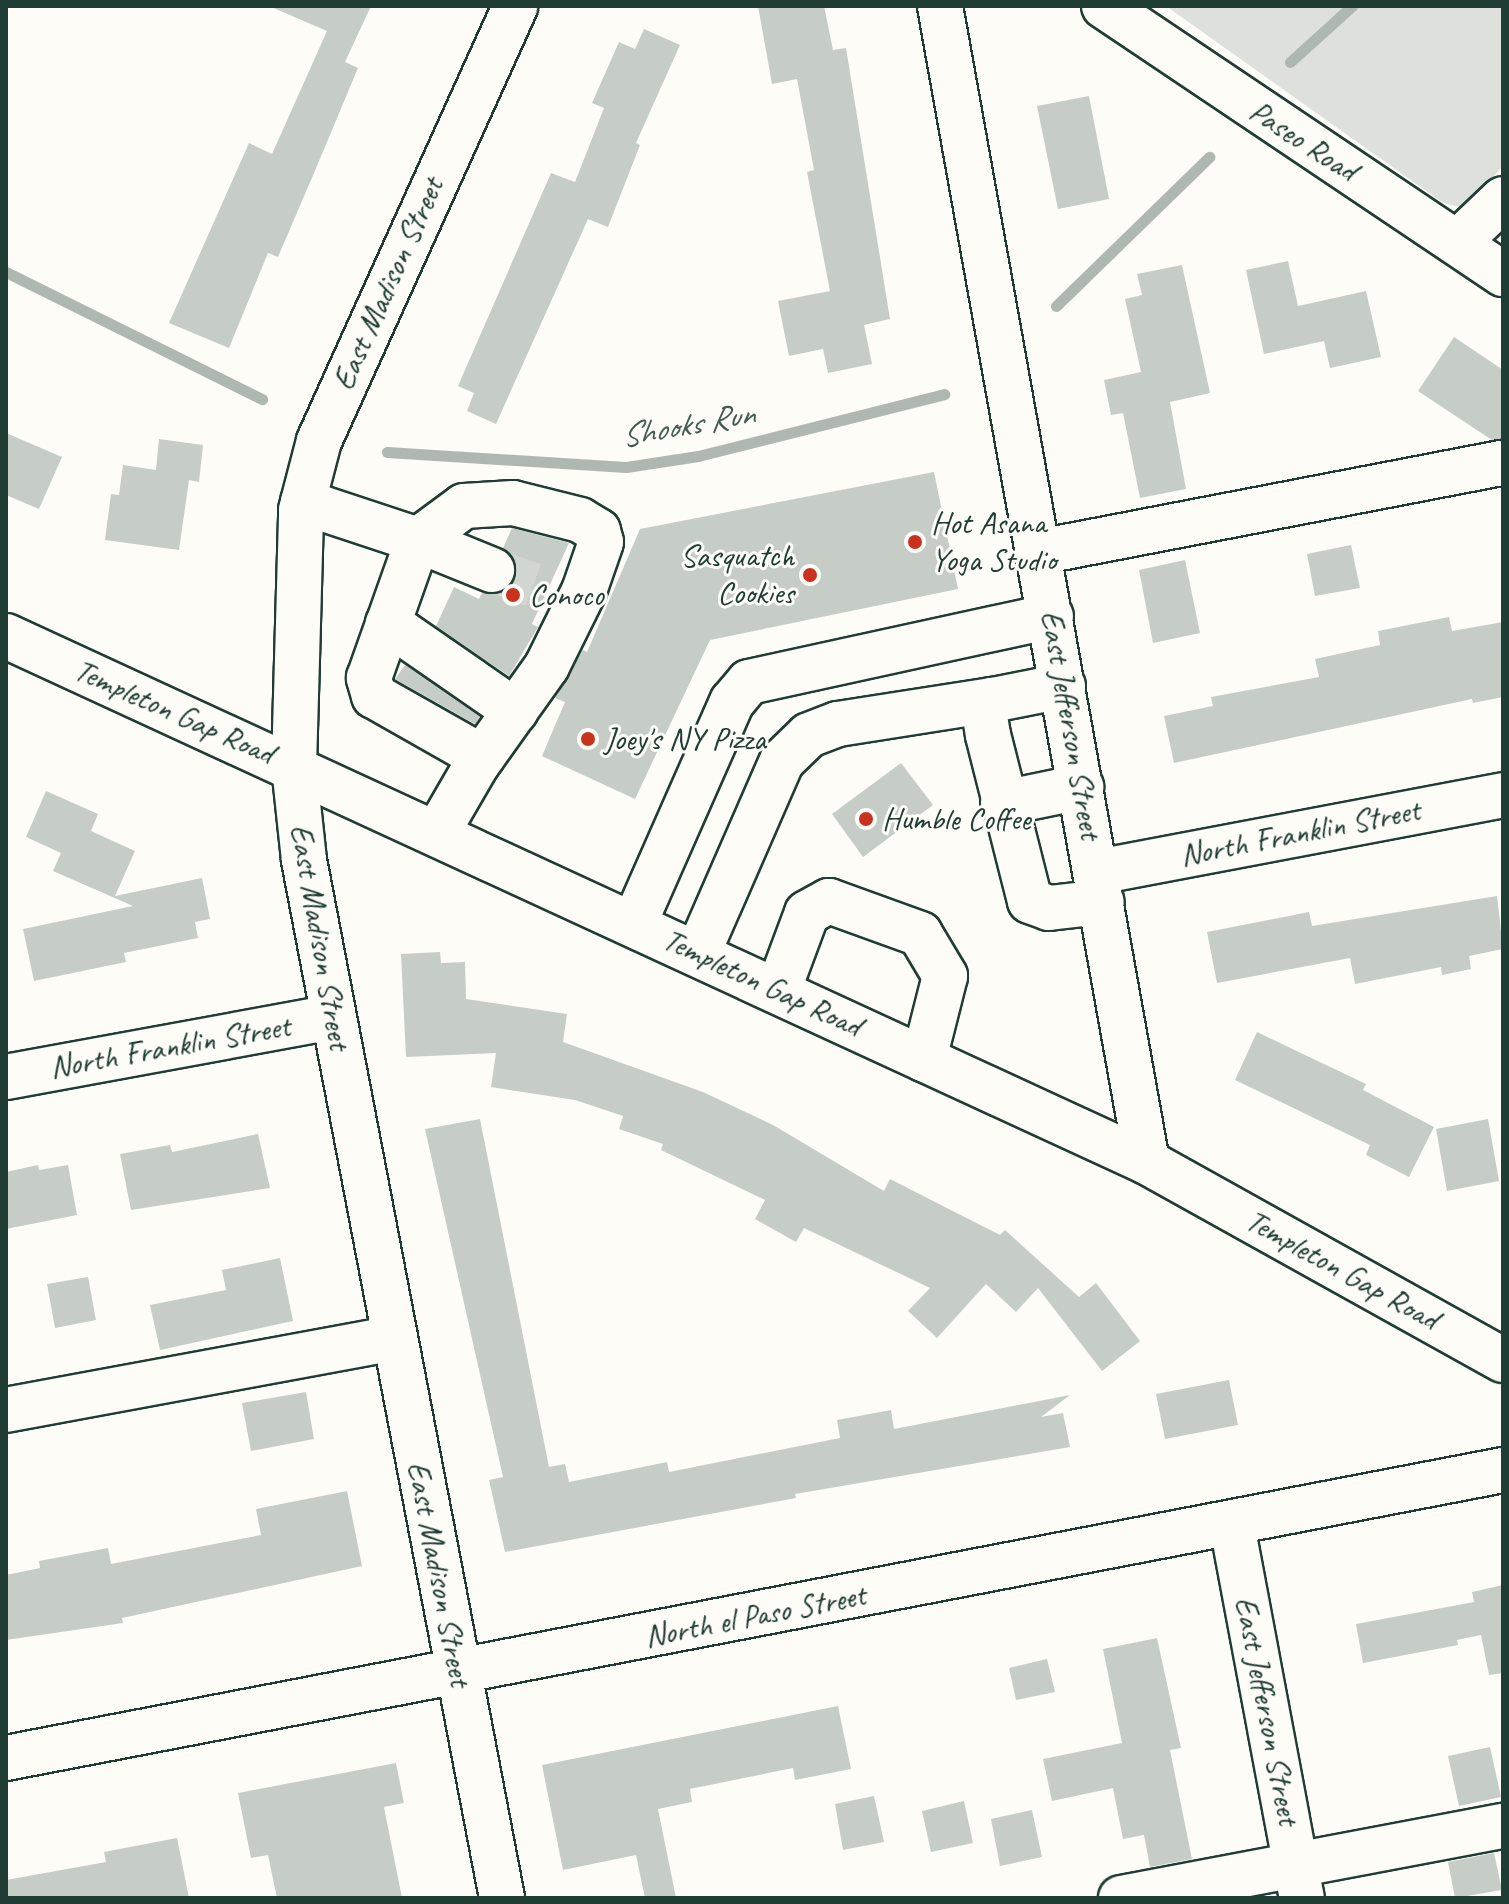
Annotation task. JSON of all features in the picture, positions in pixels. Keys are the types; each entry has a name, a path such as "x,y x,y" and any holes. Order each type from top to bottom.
{"street":[{"name":"East Madison Street","path":"502,1898 300,834 294,767 297,577 303,502 319,441 349,368 515,6"},
{"name":"East Jefferson Street","path":"940,6 1147,1162"},
{"name":"Paseo Road","path":"1104,6 1503,274"},
{"path":"1458,242 1503,199"},
{"path":"1039,552 1503,463"},
{"path":"303,502 418,540 492,570"},
{"path":"437,833 482,757 547,666 563,596 601,542 598,531 580,520 513,503 464,506 418,540 369,678 374,696 482,757"},
{"path":"634,924 732,702 749,682 1051,616"},
{"path":"388,623 515,711"},
{"name":"Templeton Gap Road","path":"6,636 1147,1162 1503,1360"},
{"path":"698,953 782,761 809,735 838,724 1063,686"},
{"path":"992,700 984,710 1003,803 1081,787"},
{"name":"North Franklin Street","path":"1003,803 1030,901 1049,908 1100,887 1503,795"},
{"path":"778,991 807,913 829,901 920,934 945,976 924,1059"},
{"name":"North Franklin Street","path":"6,1077 334,1017"},
{"path":"6,1410 394,1338"},
{"name":"North el Paso Street","path":"6,1758 1232,1525 1503,1470"},
{"name":"East Jefferson Street","path":"1232,1525 1299,1882"},
{"path":"1121,1898 1299,1882 1503,1826"}],"shaded area":[{"path":"1166,6 1503,6 1503,166 1470,203 1460,207 1443,203"}],"building":[{"path":"269,6 371,6 345,62 358,68 278,257 268,253 229,348 169,323 249,143 272,154 327,31"},
{"path":"758,6 824,6 833,50 846,48 890,319 864,325 872,364 828,373 823,349 789,356 778,301 830,291 807,172 814,170 797,79 772,84"},
{"path":"644,29 680,45 636,143 640,145 608,227 588,219 496,424 467,411 474,393 458,386 551,173 575,182 604,108 592,103 619,42 635,49"},
{"path":"1089,96 1109,199 1058,209 1037,106"},
{"path":"1288,261 1298,306 1366,291 1381,357 1330,368 1324,341 1264,354 1246,270"},
{"path":"1182,265 1210,393 1170,402 1186,489 1140,498 1123,413 1111,415 1104,380 1141,372 1125,299 1142,295 1137,274"},
{"path":"1454,337 1503,370 1503,439 1492,440 1418,391"},
{"path":"6,433 62,457 39,509 6,495"},
{"path":"159,439 203,445 199,482 189,480 179,550 105,540 111,494 119,495 123,465 156,470"},
{"path":"934,472 958,589 710,640 635,799 542,756 565,702 555,698 583,650 587,652 640,529"},
{"name":"Conoco","path":"512,528 569,543 532,624 538,627 509,676 436,626 454,587 479,599 482,593 508,589 517,567 503,548"},
{"path":"1351,545 1360,588 1315,596 1307,554"},
{"path":"1185,560 1200,633 1153,643 1139,570"},
{"path":"1449,617 1452,631 1503,622 1503,697 1473,703 1472,699 1174,763 1164,716 1213,706 1211,697 1319,677 1315,659 1380,645 1378,631"},
{"path":"405,665 480,717 475,724 395,679"},
{"path":"901,763 933,805 863,857 832,814"},
{"path":"46,791 98,814 91,831 135,851 115,896 202,878 210,919 195,922 198,938 124,953 126,962 34,981 23,929 133,906 53,871 61,853 26,837"},
{"path":"1497,896 1503,949 1469,956 1471,969 1442,975 1441,967 1355,984 1350,958 1217,983 1207,932 1309,912 1312,926"},
{"path":"440,952 441,963 465,962 466,999 567,1014 563,1042 703,1092 773,1125 884,1191 890,1179 1000,1235 1005,1230 1079,1297 1096,1283 1140,1341 1102,1371 1038,1288 1016,1312 986,1284 937,1338 908,1311 930,1288 804,1228 796,1242 755,1219 765,1200 661,1150 663,1144 619,1129 623,1116 575,1100 491,1087 496,1053 406,1057 401,954"},
{"path":"1257,1032 1366,1084 1363,1090 1434,1127 1409,1177 1366,1155 1370,1145 1235,1080"},
{"path":"480,1119 549,1467 565,1464 569,1482 667,1462 669,1472 840,1438 837,1420 891,1410 894,1429 1070,1395 1041,1417 1063,1413 1070,1447 795,1494 796,1498 505,1552 489,1480 503,1477 425,1129"},
{"path":"1488,1119 1499,1181 1447,1191 1436,1129"},
{"path":"258,1134 270,1188 131,1210 120,1154 170,1145 172,1152"},
{"path":"38,1165 39,1170 68,1165 77,1215 6,1229 6,1172"},
{"path":"280,1258 293,1321 160,1350 150,1305 226,1290 222,1270"},
{"path":"88,1277 96,1320 55,1328 47,1284"},
{"path":"1229,1380 1238,1425 1165,1439 1156,1394"},
{"path":"306,1392 314,1439 251,1451 242,1403"},
{"path":"347,1491 362,1566 122,1618 123,1623 6,1640 6,1575 40,1568 39,1561 108,1548 111,1564 261,1535 256,1509"},
{"path":"1503,1585 1503,1673 1489,1675 1481,1635 1457,1640 1458,1645 1363,1663 1356,1624 1474,1602 1472,1592"},
{"path":"1157,1638 1181,1748 1170,1750 1192,1859 1150,1867 1144,1835 1123,1839 1113,1788 1052,1801 1043,1759 1122,1743 1103,1649"},
{"path":"1047,1659 1055,1692 1016,1700 1009,1668"},
{"path":"838,1706 851,1769 795,1780 793,1768 690,1789 692,1802 658,1809 676,1898 645,1898 636,1855 563,1870 542,1765"},
{"path":"1490,1747 1501,1797 1459,1806 1448,1756"},
{"path":"396,1763 404,1803 384,1807 402,1898 277,1898 268,1855 251,1858 238,1793"},
{"path":"874,1796 884,1842 843,1850 835,1804"},
{"path":"964,1801 973,1843 931,1852 922,1811"},
{"path":"1032,1810 1042,1857 1000,1866 991,1819"},
{"path":"177,1838 189,1898 6,1898 6,1880 106,1862 104,1852"},
{"path":"1494,1853 1502,1890 1455,1898 1448,1862"}],"waterway":[{"name":"Shooks Run","path":"1290,62 1352,6"},
{"name":"Shooks Run","path":"1056,306 1209,157"},
{"name":"Shooks Run","path":"6,272 262,399"},
{"name":"Shooks Run","path":"387,452 626,467 698,456 944,394"}],"tunnel":[{"path":"492,570 547,590"}],"place":[{"name":"Hot Asana Yoga Studio","path":"915,542"},
{"name":"Sasquatch Cookies","path":"810,575"},
{"name":"Conoco","path":"513,595"},
{"name":"Joey's NY Pizza","path":"588,739"},
{"name":"Humble Coffee","path":"866,819"}]}
